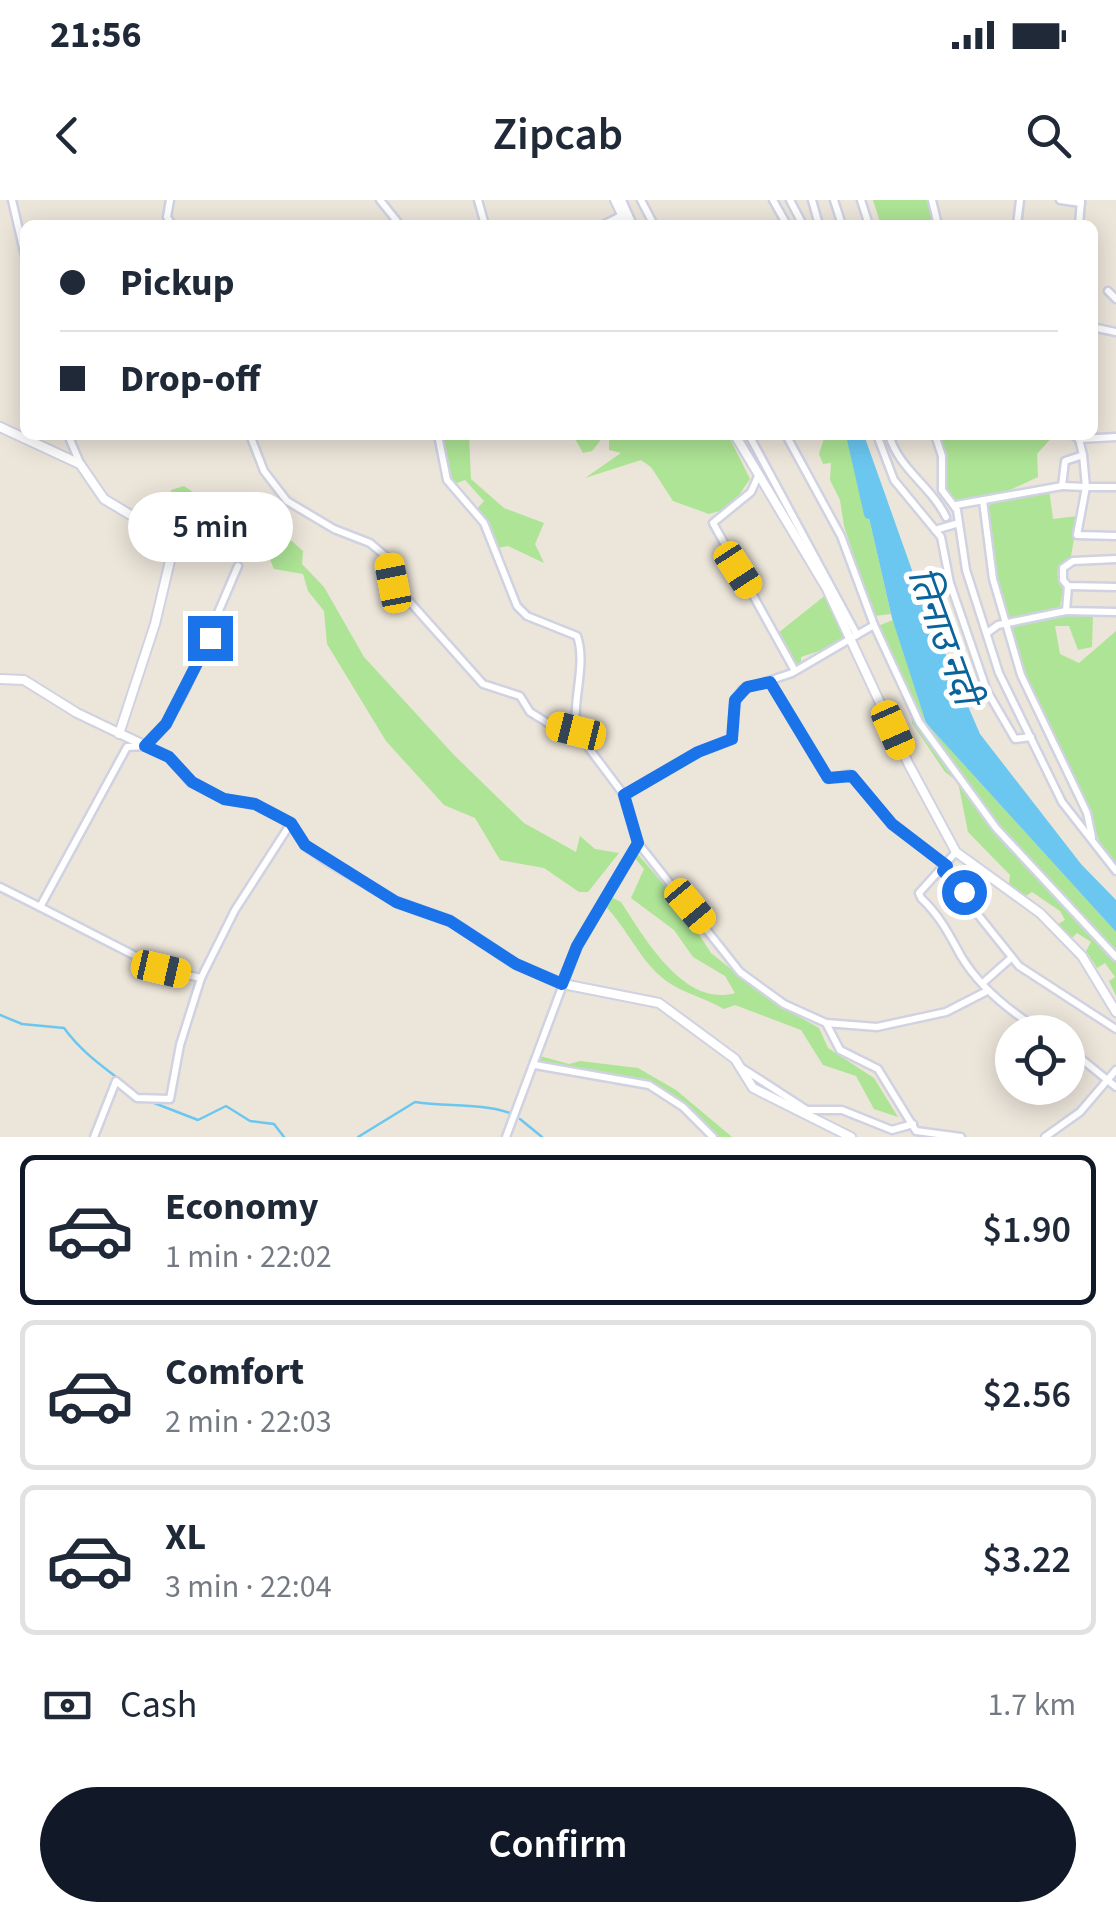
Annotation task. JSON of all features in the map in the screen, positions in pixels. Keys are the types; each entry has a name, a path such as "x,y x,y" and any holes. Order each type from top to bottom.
{"street":[{"path":"12,200 20,234"},
{"path":"380,200 396,220"},
{"path":"618,200 626,220"},
{"path":"1060,200 1081,202"},
{"path":"613,220 622,215"},
{"path":"1108,291 1116,299"},
{"path":"28,440 80,464"},
{"path":"70,440 80,464 104,499 169,538 173,548 155,624 119,734"},
{"path":"252,440 264,471 288,501 334,529 370,544 388,559 393,583 483,684 520,696 530,712 551,724 576,731"},
{"path":"439,440 447,480 484,523 517,606 527,616 577,636 581,647 573,708 576,731 624,795 638,843 740,972 784,1004 826,1023 878,1027 946,1012 988,991"},
{"path":"737,440 854,638"},
{"path":"752,440 854,638 908,763 956,852 1040,914 1082,956 1116,1012"},
{"path":"789,440 841,536 874,625 919,722 996,828 1116,957"},
{"path":"880,440 894,480 935,530 992,701 1015,739 1032,738"},
{"path":"891,440 902,463 939,502 946,517"},
{"path":"937,440 942,456 942,490 953,504 966,570 1005,687 1062,802 1116,871"},
{"path":"1077,440 1086,487 1078,535 1116,536"},
{"path":"1062,486 1066,461 1083,456"},
{"path":"759,474 751,492 713,523 796,672"},
{"path":"953,504 984,502 1062,486 1116,487"},
{"path":"984,502 990,563 1021,675 1087,814 1092,838"},
{"path":"935,530 959,523"},
{"path":"1066,611 1068,586 1063,580 1063,568 1073,561 1116,559"},
{"path":"40,907 127,747 145,746 166,724 185,690 238,566"},
{"path":"1068,586 1116,587"},
{"path":"988,633 1008,623 1066,611 1116,612"},
{"path":"624,795 698,752 732,739 738,694 796,672 874,625"},
{"path":"0,679 24,680 119,734 169,757 192,782 224,799 255,804 291,823 305,845 326,860 396,902 450,921 516,964 562,984 659,1002 740,1066 807,1110 842,1110 892,1130 913,1124"},
{"path":"770,682 828,778 849,774 892,824 945,868 1012,958 1060,996 1116,1029"},
{"path":"94,1137 116,1081 144,1098 170,1099 180,1045 201,978 234,910 291,823"},
{"path":"506,1137 577,946 638,843"},
{"path":"956,852 922,890 920,898 947,926 960,954 988,991 1020,1015"},
{"path":"0,887 161,969 201,978"},
{"path":"984,982 1012,958"},
{"path":"826,1023 840,1050 878,1069 919,1133 961,1137"},
{"path":"1085,1061 1116,1087"},
{"path":"535,1066 648,1085 683,1107 712,1137"},
{"path":"740,1066 753,1088 852,1137"},
{"path":"1045,1137 1080,1112 1116,1070"}],"green space":[{"path":"873,200 930,200 935,220 879,220"},
{"path":"442,440 469,440 471,479 504,508 544,523 535,544 544,563 508,546 498,548 475,511 484,501 465,480 457,483 459,491 448,480"},
{"path":"576,440 601,440 592,451 583,453"},
{"path":"609,440 730,440 750,479 730,508 709,514 673,501 651,467 641,460 585,478 621,453 609,450"},
{"path":"823,440 851,440 891,614 874,616 844,526 840,500 830,480 831,463 823,464 819,454"},
{"path":"941,440 1050,440 1037,454 1038,477 980,504 957,503 944,488"},
{"path":"1039,485 1049,489 1053,519 1078,516 1070,562 1057,573 1063,590 1060,606 1067,612 1093,615 1092,647 1078,650 1069,626 1055,626 1060,654 1079,663 1116,631 1116,875 1016,670 997,595 986,507 1011,492"},
{"path":"184,486 220,510 264,516 303,551 302,564 324,587 364,657 454,755 524,823 576,852 580,836 595,849 619,853 588,892 579,892 544,868 500,860 475,818 444,805 386,741 327,644 324,611 308,591 303,574 274,569 261,538 222,524 211,512 193,511 171,498 171,490"},
{"path":"827,594 846,642 801,657 801,665 796,668 778,633"},
{"path":"893,620 926,723 1116,932 1116,996 1109,981 1115,977 1105,963 1097,968 1086,951 1091,942 1077,933 1071,939 1056,925 1065,920 1060,911 1032,892 1026,896 1009,884 1010,875 968,832 958,782 945,772 912,723 911,704 894,663 870,629"},
{"path":"636,852 676,899 711,953 768,999 819,1028 828,1048 874,1078 898,1117 874,1109 856,1076 823,1065 801,1030 735,1005 724,1009 679,988 656,972 604,905 611,897 621,902 654,950 683,980 716,995 735,993 725,976 693,957 674,930 631,898 644,869 634,857"},
{"path":"540,1056 569,1064 580,1061 638,1068 676,1090 732,1137 714,1137 680,1101 646,1083 537,1064"}],"water":[{"path":"851,440 866,440 924,604 980,734 1081,864 1116,900 1116,932 926,723 892,618"}],"waterway":[{"name":"तिनाउ नदी","path":"852,440 869,514"},
{"path":"0,1015 22,1024 64,1028 90,1056 138,1095"},
{"path":"149,1101 198,1120 226,1106 250,1121 274,1124 284,1137"},
{"path":"358,1137 415,1102 510,1113"},
{"path":"520,1119 542,1137"}],"route":[{"path":"210,638 166,724 145,746 169,757 192,782 224,799 255,804 291,823 305,845 396,902 450,921 516,964 562,984 577,946 638,843 624,795 698,752 730,741 735,726 735,700 742,690 753,685 770,682 828,778 852,776 892,824 947,866 943,871 964,892"}]}
